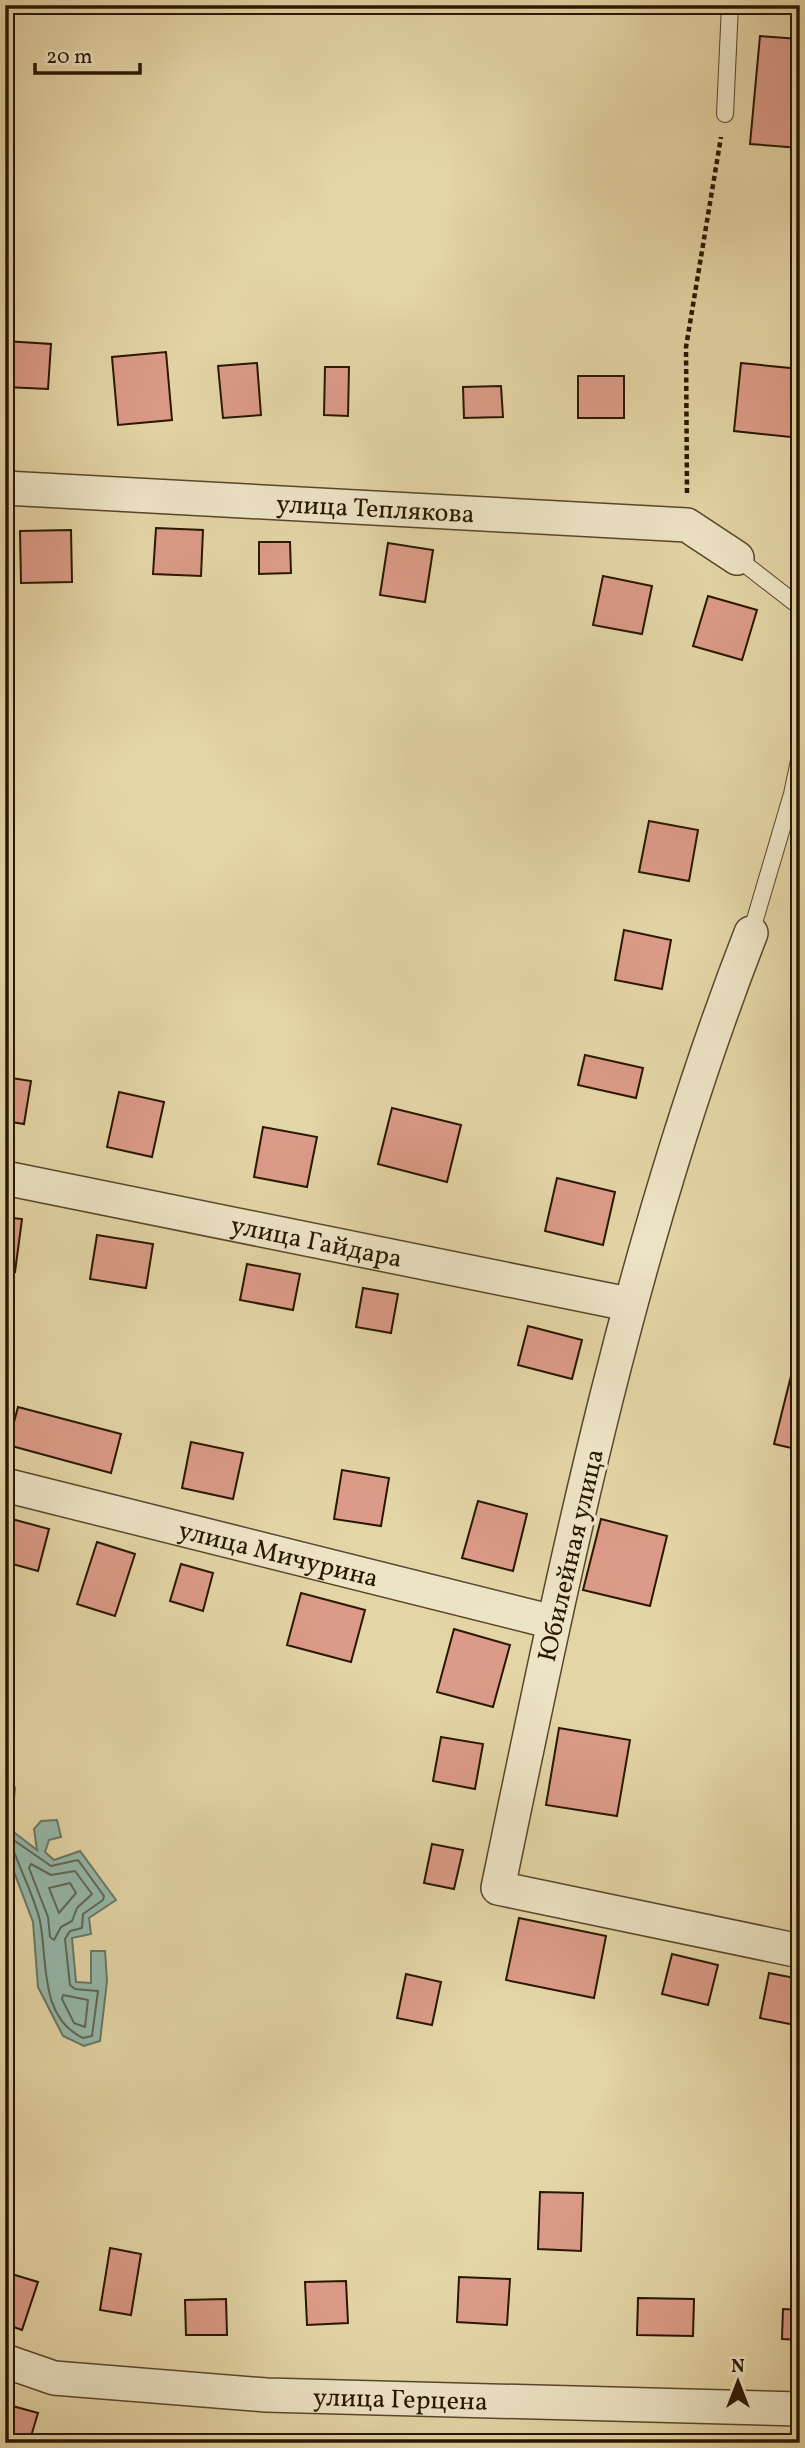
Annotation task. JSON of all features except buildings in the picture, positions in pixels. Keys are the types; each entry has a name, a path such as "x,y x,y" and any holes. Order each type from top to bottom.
{"street":[{"name":"улица Теплякова","path":"5,488 687,525"},
{"path":"687,525 737,558"},
{"name":"Юбилейная улица","path":"751,933 726,995 628,1304 553,1622 498,1888 800,1951"},
{"name":"улица Гайдара","path":"5,1178 628,1304"},
{"name":"улица Мичурина","path":"5,1485 553,1622"},
{"name":"улица Герцена","path":"5,2361 54,2378 266,2395 800,2409"}],"lane":[{"path":"725,114 730,5"},
{"path":"737,558 800,607"},
{"path":"751,933 792,794 800,756"}],"path":[{"path":"687,525 686,347 725,114"}],"water":[{"path":"5,1770 15,1788 11,1830 37,1850 34,1829 41,1821 57,1820 61,1837 49,1840 45,1852 54,1860 80,1851 116,1900 89,1918 91,1934 72,1938 76,1982 91,1983 91,1951 105,1951 107,1981 100,2041 84,2046 63,2036 38,1987 33,1922 5,1848"}]}
